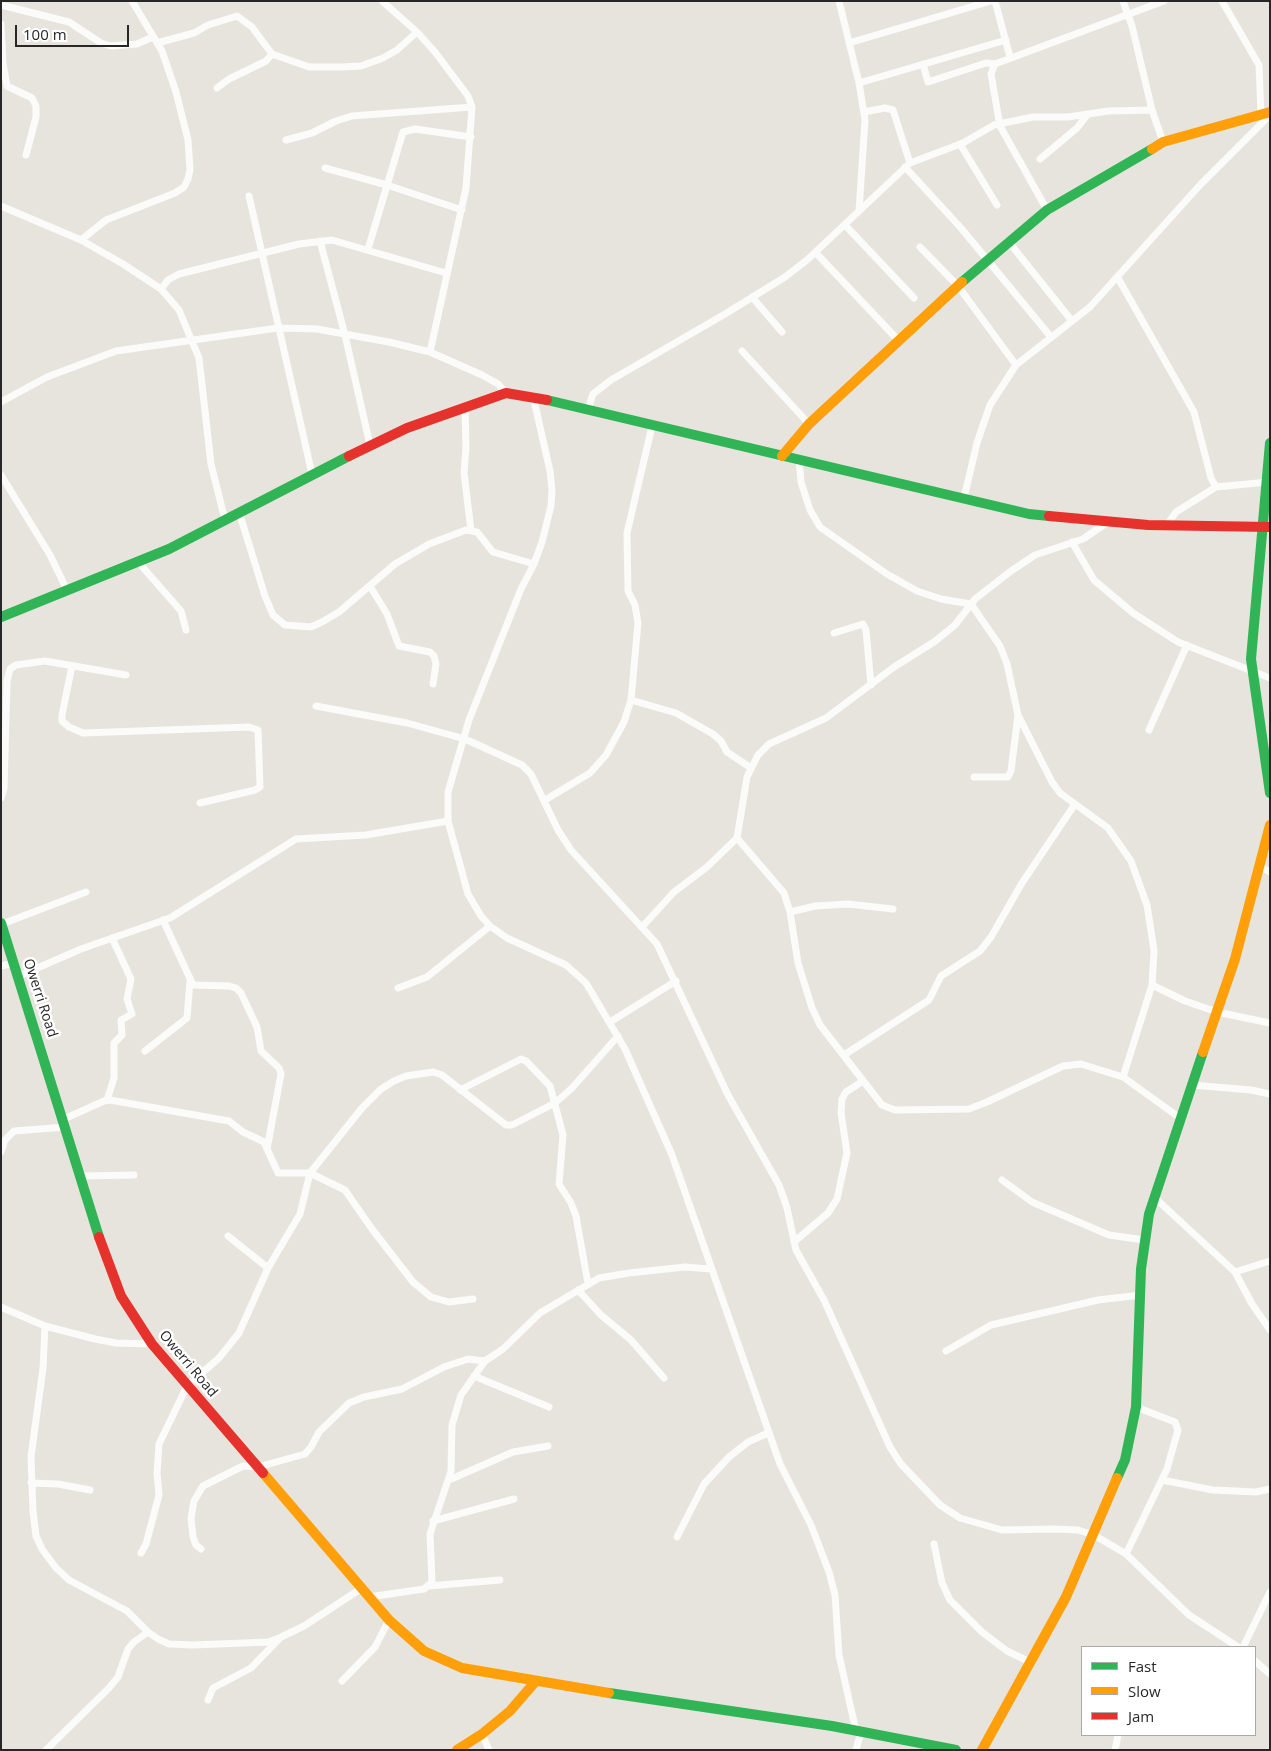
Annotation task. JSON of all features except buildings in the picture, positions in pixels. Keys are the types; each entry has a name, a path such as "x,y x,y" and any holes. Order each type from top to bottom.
{"main road":[{"path":"782,456 809,424 898,340 987,259 1047,210 1162,142 1267,114"},
{"path":"1,617 139,563 406,428 506,393 533,396 652,426 1029,514 1108,522 1267,527"},
{"path":"1270,443 1267,527 1254,616 1252,670 1270,793"},
{"path":"982,1750 1066,1597 1125,1460 1136,1407 1144,1240 1154,1198 1180,1118 1265,869 1270,825"},
{"name":"Owerri Road","path":"1,924 15,963 112,1278 121,1296 152,1344 187,1386 389,1620 413,1643 444,1662 462,1668 535,1682 710,1707 956,1750"},
{"path":"458,1750 482,1734 510,1711 535,1682"}],"street":[{"path":"81,240 106,220 175,193 184,187 190,170 188,140 174,83 155,40 132,1"},
{"path":"382,1 417,32 452,73 468,96 472,107 471,137 462,210 446,272 430,352"},
{"path":"839,1 850,43 864,112 859,211"},
{"path":"850,43 991,1"},
{"path":"995,1 1010,57"},
{"path":"1123,1 1162,142"},
{"path":"923,64 928,82 986,63 995,64 1164,1"},
{"path":"964,498 977,443 990,405 1016,365 1090,306 1118,278 1200,185 1267,114 1259,65 1222,1"},
{"path":"1,5 69,22 101,43 111,46 137,44 194,32 231,16 237,16 252,27 272,54 310,67 361,66 397,50 417,32"},
{"path":"1,24 3,64 7,86 32,98 36,106 36,118 26,155"},
{"path":"859,83 1006,40"},
{"path":"217,88 229,79 266,61 272,54"},
{"path":"995,64 991,74 1000,126 1047,210"},
{"path":"286,140 352,116 472,107"},
{"path":"864,112 885,108 893,110 907,165 1051,337"},
{"path":"588,409 593,394 611,380 785,277 816,253 907,165 960,144 989,127 1033,117 1087,116 1116,110 1152,110"},
{"path":"1040,159 1077,128 1087,116"},
{"path":"368,249 404,132 426,130 471,137"},
{"path":"960,144 997,205"},
{"path":"325,168 387,185 462,210"},
{"path":"249,196 312,474"},
{"path":"1,206 81,240 161,289 180,310 193,339 203,385 210,464 225,520"},
{"path":"845,225 914,298"},
{"path":"161,289 168,280 179,274 262,253 332,240 446,272"},
{"path":"320,241 345,335 370,445"},
{"path":"1008,241 1072,321"},
{"path":"920,247 958,286 1016,365"},
{"path":"816,253 898,340"},
{"path":"1118,278 1194,412 1211,478 1216,487"},
{"path":"752,297 782,332"},
{"path":"1,402 47,377 116,351 278,328 317,329 430,352 482,375 498,384 506,393"},
{"path":"742,351 809,424"},
{"path":"533,396 552,490 546,528 534,564 477,697 448,792 448,821 468,894 490,926 507,938 566,965 586,983 618,1036 672,1155 768,1433 830,1572 835,1595 839,1655 858,1732 856,1750"},
{"path":"465,408 466,448 464,472 472,530"},
{"path":"545,800 590,773 606,755 624,722 631,700 638,623 635,605 628,591 627,533 652,426"},
{"path":"799,459 801,482 810,510 820,527 887,574 917,591 941,599 971,604 1000,646 1007,664 1018,715 1052,782 1060,793 1108,828 1130,861 1147,905 1154,951 1152,985 1123,1077"},
{"path":"1,475 50,555 68,590"},
{"path":"1167,525 1176,512 1216,487 1268,482"},
{"path":"240,512 265,596 273,615 285,625 300,627 316,624 339,612 395,564 446,536 472,530 477,532 493,552 534,564"},
{"path":"1108,522 1083,539 1035,555 984,590 948,632 826,718 769,744 758,755 751,768 745,786 737,838 740,845 780,886 790,912 794,949 812,1008 820,1025 875,1098 888,1109 956,1110 987,1102 1062,1066 1081,1064 1123,1077 1180,1118"},
{"path":"1072,542 1094,580 1133,614 1187,645 1270,678"},
{"path":"139,563 181,611 186,630"},
{"path":"370,586 387,614 399,646 430,652 434,656 436,664 433,684"},
{"path":"834,633 863,624 867,640 871,685"},
{"path":"1149,730 1187,645"},
{"path":"1,798 4,788 7,681 10,669 16,665 45,661 126,675"},
{"path":"72,666 62,721 69,727 83,733 249,727 258,730 260,787 255,790 200,803"},
{"path":"631,700 676,712 713,734 721,741 726,752 751,768"},
{"path":"316,706 407,723 465,739 522,766 531,774 558,830 572,850 657,944 728,1095 779,1185 794,1242 802,1263 815,1280 890,1447 901,1464 940,1505 960,1518 1002,1530 1078,1530 1094,1535 1126,1554 1189,1615 1236,1646"},
{"path":"974,777 1008,777 1011,771 1018,715"},
{"path":"844,1055 929,1000 941,976 980,951 992,937 1022,883 1075,804"},
{"path":"19,976 112,938 163,920 222,887 282,846 296,839 366,835 448,821"},
{"path":"642,927 674,892 708,867 737,838"},
{"path":"1,924 86,892"},
{"path":"790,912 814,906 848,904 893,909"},
{"path":"163,920 193,985 229,986 236,988 247,1005 257,1027 261,1051 279,1068 281,1074 268,1149"},
{"path":"398,988 427,977 490,926"},
{"path":"107,1100 114,1078 114,1043 122,1035 121,1020 132,1014 127,999 131,979 112,938"},
{"path":"1,966 15,963"},
{"path":"146,1051 187,1018 190,981"},
{"path":"610,1022 676,981"},
{"path":"1152,985 1185,1001 1217,1012 1270,1023"},
{"path":"140,1553 146,1544 159,1495 157,1473 159,1444 187,1386 219,1358 239,1333 268,1268 300,1214 310,1173 362,1108 381,1089 394,1081 406,1076 433,1072 442,1075 506,1124 520,1123 555,1102 572,1088 618,1036"},
{"path":"460,1090 521,1060 526,1061 550,1086 563,1135 558,1178 576,1216 588,1284"},
{"path":"794,1242 828,1213 837,1199 847,1153 841,1113 842,1099 846,1092 863,1082"},
{"path":"1192,1085 1251,1090 1270,1094"},
{"path":"1,1131 10,1133 25,1128 65,1123 107,1100 229,1121 243,1132 264,1142 278,1173 310,1173 345,1190 413,1282 431,1297 441,1302 473,1300"},
{"path":"1,1152 10,1133"},
{"path":"81,1176 134,1175"},
{"path":"1002,1180 1032,1202 1109,1235 1144,1240"},
{"path":"1154,1198 1235,1272 1252,1304 1270,1330"},
{"path":"228,1236 268,1268"},
{"path":"1235,1272 1270,1260"},
{"path":"429,1586 432,1582 430,1534 452,1471 452,1424 461,1395 485,1361 504,1349 533,1318 599,1278 629,1273 685,1268 711,1270"},
{"path":"578,1290 601,1316 631,1340 664,1378"},
{"path":"946,1351 992,1325 1098,1300 1141,1295"},
{"path":"1,1307 45,1326 116,1343 152,1344"},
{"path":"45,1326 42,1368 30,1457 36,1536 49,1560 69,1580 127,1610 148,1632 169,1644 193,1645 268,1642 304,1626 362,1588"},
{"path":"201,1549 196,1545 193,1537 191,1518 194,1501 203,1486 243,1466 258,1467 305,1454 319,1432 349,1403 364,1397 402,1389 444,1367 468,1359 485,1361"},
{"path":"474,1376 549,1407"},
{"path":"1126,1554 1167,1469 1178,1425 1175,1422 1136,1407"},
{"path":"677,1537 704,1484 729,1457 748,1442 768,1433"},
{"path":"449,1480 513,1452 548,1446"},
{"path":"1162,1480 1213,1490 1256,1492 1270,1489"},
{"path":"31,1483 58,1484 90,1490"},
{"path":"433,1521 514,1499"},
{"path":"934,1544 942,1583 950,1600 982,1632 1006,1652 1030,1662"},
{"path":"369,1597 429,1586 500,1580"},
{"path":"1243,1646 1270,1592"},
{"path":"342,1681 375,1647 389,1620"},
{"path":"46,1750 110,1688 118,1677 128,1649 148,1632"},
{"path":"208,1700 212,1688 251,1668 279,1638"},
{"path":"1256,1661 1270,1674"},
{"path":"482,1734 489,1750"},
{"path":"1115,1750 1118,1736"}],"traffic: fast":[{"path":"962,282 1047,210 1152,149"},
{"path":"547,400 1029,514 1049,516"},
{"path":"1270,443 1251,659 1270,793"},
{"path":"1,617 169,549 349,456"},
{"path":"1,923 99,1237"},
{"path":"1117,1478 1125,1460 1136,1407 1141,1269 1149,1214 1203,1052"},
{"path":"609,1693 832,1726 956,1750"}],"traffic: slow":[{"path":"1152,149 1163,142 1270,112"},
{"path":"782,456 809,424 962,282"},
{"path":"1203,1052 1235,959 1270,825"},
{"path":"263,1473 389,1620 424,1651 462,1668 609,1693"},
{"path":"982,1750 1066,1597 1117,1478"},
{"path":"457,1750 482,1734 510,1711 535,1682"}],"traffic: jam":[{"path":"349,456 407,428 506,393 547,400"},
{"path":"1049,516 1148,525 1270,527"},
{"path":"99,1237 121,1296 152,1344 263,1473"}]}
